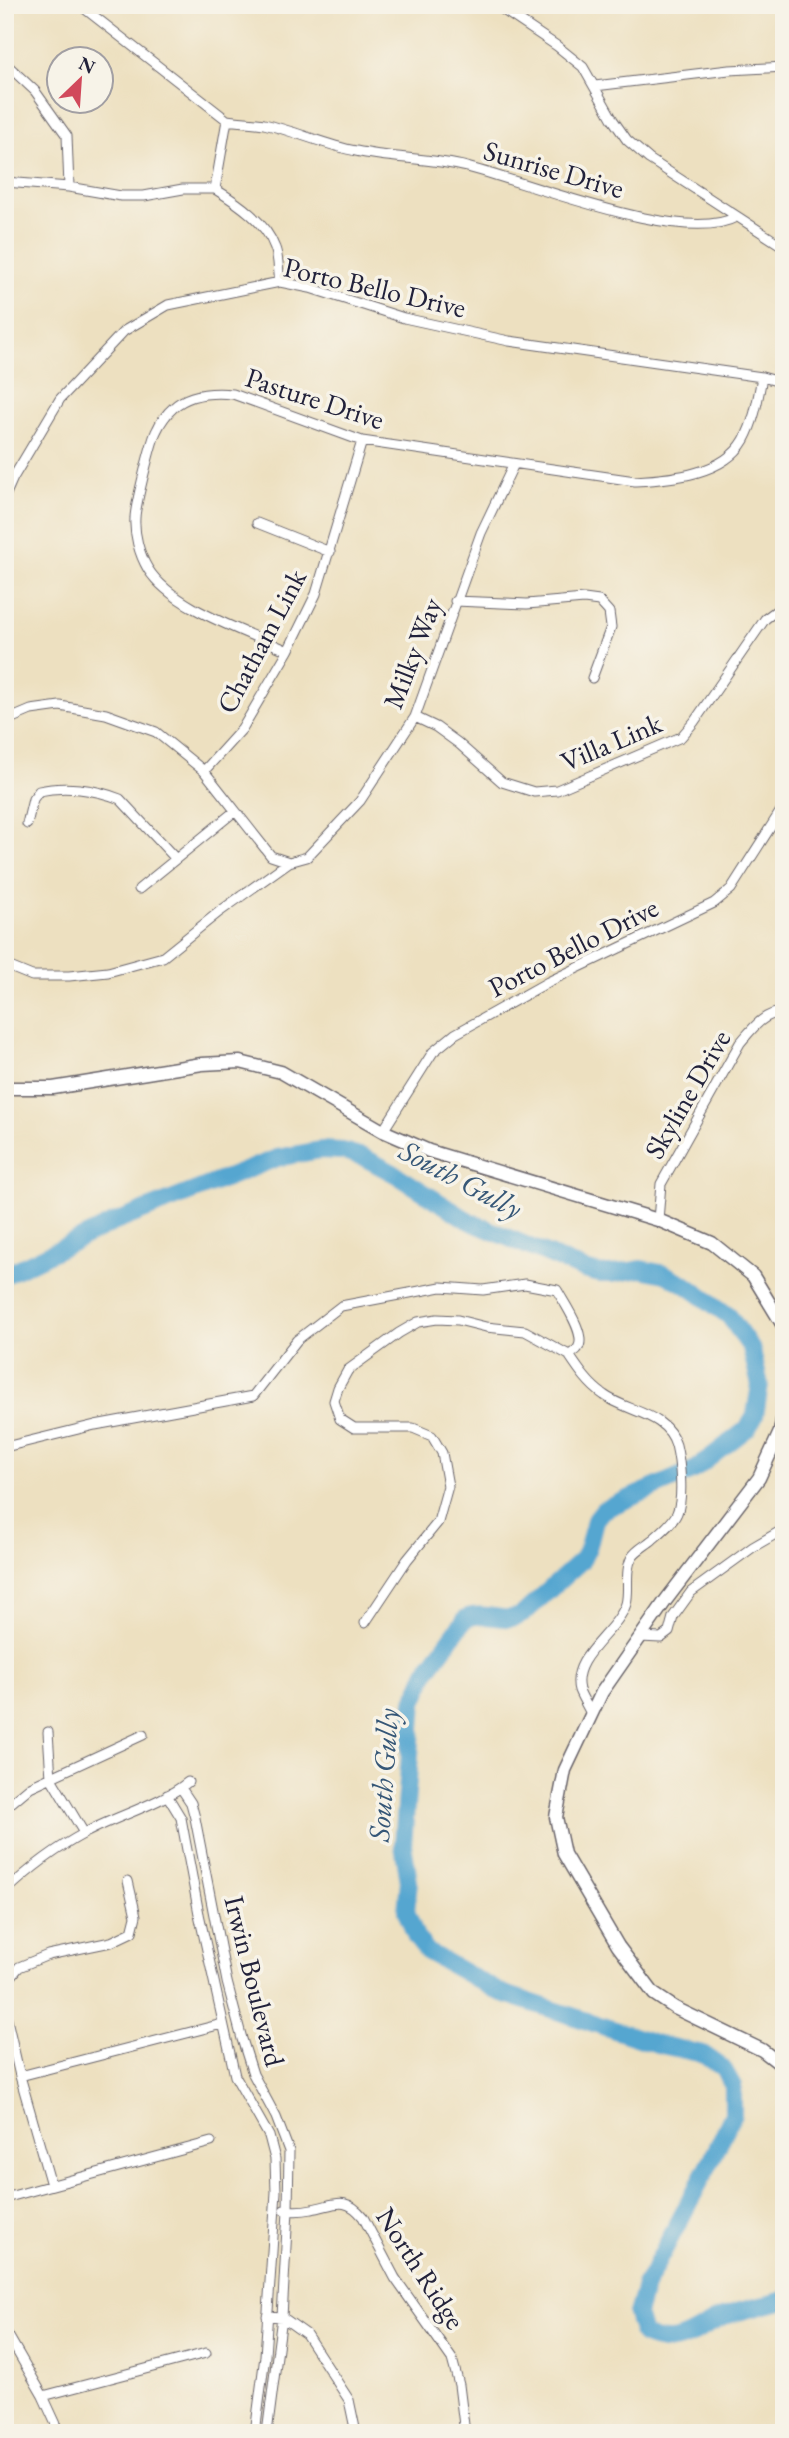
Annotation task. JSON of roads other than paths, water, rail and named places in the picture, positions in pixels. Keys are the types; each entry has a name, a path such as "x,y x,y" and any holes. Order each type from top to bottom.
{"main road":[{"path":"5,1088 53,1088 202,1064 240,1062 281,1072 383,1131 429,1151 657,1220 712,1243 753,1276 784,1327"},
{"path":"784,1409 780,1432 759,1478 602,1692 562,1781 556,1817 564,1854 618,1946 654,1994 675,2008 762,2050 784,2067"}],"street":[{"path":"80,5 227,120 215,189"},
{"name":"Sunrise Drive","path":"227,120 263,124 355,151 465,167 614,212 688,225 710,225 727,222 736,217 649,159 627,140 583,67 547,38 496,5"},
{"path":"5,63 35,91 67,136 69,187"},
{"path":"595,86 729,70 784,67"},
{"path":"5,182 69,187 121,196 183,189 215,189 264,227 276,249 279,282"},
{"path":"736,217 784,247"},
{"name":"Porto Bello Drive","path":"5,496 60,399 124,331 167,304 279,282 310,288 404,318 509,341 762,377 784,383"},
{"name":"Pasture Drive","path":"288,651 186,605 164,589 148,568 138,543 135,516 155,431 173,408 191,397 212,392 233,394 362,441 635,481 679,478 725,461 743,442 754,417 762,377"},
{"name":"Chatham Link","path":"204,771 242,729 288,651 316,594 362,441"},
{"name":"Milky Way","path":"5,965 32,976 69,976 108,972 163,957 219,912 289,862 307,857 314,851 360,801 415,717 481,533 514,464"},
{"path":"257,523 330,552"},
{"path":"455,601 527,604 584,599 599,601 609,612 611,627 592,678"},
{"name":"Villa Link","path":"415,717 436,727 458,743 502,782 534,792 557,790 681,737 765,620 784,605"},
{"path":"5,721 30,710 60,706 106,714 156,732 204,771 271,856 289,862"},
{"path":"27,824 33,799 39,791 73,789 109,794 120,799 176,859"},
{"name":"Porto Bello Drive","path":"383,1131 433,1052 455,1034 548,982 714,903 731,889 784,806"},
{"path":"139,889 235,811"},
{"name":"Skyline Drive","path":"657,1220 661,1184 740,1043 754,1026 774,1012 784,1012"},
{"path":"5,1447 95,1425 253,1395 297,1340 341,1306 441,1287 483,1290 525,1284 557,1290 578,1325 580,1344 578,1349 569,1355"},
{"path":"365,1623 407,1560 438,1522 449,1486 442,1452 432,1436 413,1428 355,1427 340,1419 334,1401 338,1388 348,1370 418,1322 437,1319 526,1331 569,1355 593,1386 605,1396 619,1405 656,1419 669,1431 676,1444 682,1489 677,1514 661,1532 632,1556 626,1604 614,1625 594,1646 580,1671 579,1689 591,1714"},
{"path":"640,1637 661,1638 668,1632 673,1617 691,1592 753,1547 784,1529"},
{"path":"48,1732 51,1778 84,1833"},
{"path":"5,1808 30,1787 143,1735"},
{"name":"Irwin Boulevard","path":"255,2433 275,2210 275,2159 269,2136 235,2076 181,1818 167,1796 185,1785 193,1811 242,2039 253,2074 276,2117 289,2151 282,2317 267,2433"},
{"path":"5,1892 84,1833 167,1796"},
{"path":"5,1871 14,1883"},
{"path":"5,1984 19,1967 48,1955 111,1942 132,1932 136,1916 128,1881"},
{"path":"199,1914 213,1910"},
{"path":"5,2011 20,2076 51,2185"},
{"path":"20,2076 222,2024"},
{"path":"227,2044 242,2039"},
{"path":"255,2111 268,2104"},
{"path":"5,2198 211,2142"},
{"name":"North Ridge","path":"275,2210 313,2209 343,2203 357,2210 363,2217 395,2278 452,2359 459,2385 465,2433"},
{"path":"267,2316 282,2317 306,2334 344,2391 353,2410 356,2433"},
{"path":"5,2330 43,2396 60,2433"},
{"path":"43,2396 206,2353"}],"waterway":[{"name":"South Gully","path":"5,1275 113,1223 277,1158 320,1150 343,1151 363,1157 395,1174 469,1221 584,1270 612,1274 641,1269 665,1274 685,1284 729,1316 751,1348 760,1385 755,1415 748,1428 694,1470 603,1510 595,1520 582,1560 523,1614 509,1618 466,1618 427,1671 414,1702 403,1845 409,1881 406,1911 416,1937 428,1952 499,1992 657,2044 703,2054 723,2068 733,2086 733,2114 645,2286 637,2314 643,2335 656,2340 677,2340 725,2316 784,2300"}]}
